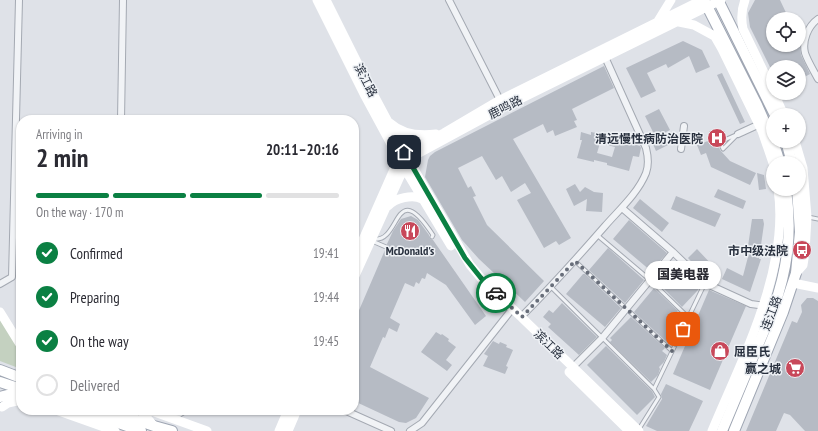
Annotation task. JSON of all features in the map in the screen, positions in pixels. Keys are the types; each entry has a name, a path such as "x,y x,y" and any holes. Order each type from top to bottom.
{"main road":[{"path":"719,0 747,48 778,108"},
{"path":"705,2 728,45 766,130"},
{"name":"连江路","path":"722,431 774,308 781,285 788,251 790,217 787,196"},
{"name":"连江路","path":"734,431 779,322 796,273 800,232 797,196"},
{"path":"0,370 16,376"},
{"path":"0,382 16,387"},
{"path":"1,404 16,394"},
{"path":"96,415 141,431"},
{"path":"123,415 172,431"}],"street":[{"path":"16,115 19,0"},
{"path":"121,115 122,0"},
{"name":"滨江路","path":"317,0 364,94 470,264 481,278 573,367 636,431"},
{"name":"滨江路","path":"326,0 386,118 422,198 467,269 477,282 509,313 636,431"},
{"path":"449,0 502,104"},
{"path":"658,22 671,0"},
{"name":"鹿鸣路","path":"404,159 444,133 658,22 705,2 719,0"},
{"path":"745,0 741,19 747,48 766,80"},
{"name":"鹿鸣路","path":"404,159 502,104 605,58 679,22 705,2"},
{"path":"818,19 809,28 806,37 805,52 818,79"},
{"path":"679,22 694,25 714,35 728,45"},
{"path":"714,35 762,123 771,156"},
{"path":"522,317 622,208 644,176 647,169 648,158 644,142 605,58"},
{"path":"386,118 397,128 411,134 427,135 444,133"},
{"path":"0,284 12,277 16,119"},
{"path":"738,134 762,123"},
{"path":"681,149 684,126"},
{"path":"359,267 383,214 404,159"},
{"path":"359,250 404,159"},
{"path":"712,431 763,306 774,267 778,242 780,218 778,196"},
{"path":"796,273 803,265 805,252 807,217 804,196"},
{"path":"383,214 391,202 395,199 416,197 422,198"},
{"path":"622,208 673,252 705,283 751,304 774,308"},
{"path":"573,367 603,337 673,252"},
{"path":"793,283 818,288"},
{"path":"0,312 16,338"},
{"path":"410,431 422,423 509,313"},
{"path":"739,431 781,330 779,322"},
{"path":"1,404 16,401"},
{"path":"70,415 115,431"},
{"path":"144,415 154,426"},
{"path":"164,415 207,431"},
{"path":"167,416 173,415"},
{"path":"281,430 286,415"},
{"path":"281,430 293,415"},
{"path":"353,415 377,428 391,431"}],"lane":[{"path":"738,134 728,144 723,149 720,142 738,134"},
{"path":"371,239 378,240 383,238 397,219 408,210 415,212 422,218 433,234 432,237"},
{"path":"807,217 818,219"},
{"path":"598,235 650,280 689,318"},
{"path":"371,239 386,247"},
{"path":"575,261 672,351"},
{"path":"654,389 705,283"},
{"path":"551,287 603,337 654,389 659,397 636,431"}],"green space":[{"path":"0,318 16,342 16,367 0,361"}],"building":[{"path":"755,0 780,0 786,12 766,12 766,52 801,52 803,60 766,60 750,27 748,13"},
{"path":"683,41 702,50 710,67 696,73 689,56 668,68 666,64 647,73 656,91 641,98 626,68"},
{"path":"604,66 614,88 572,109 577,120 574,121 577,127 555,136 553,130 547,133 543,124 513,139 571,238 559,245 556,241 544,248 517,200 531,193 525,183 511,192 502,176 496,180 482,156 458,168 468,188 471,186 476,196 473,197 487,225 544,281 525,302 479,259 462,240 425,177 428,160 435,152"},
{"path":"806,66 810,74 806,76"},
{"path":"722,73 745,122 740,124 717,75"},
{"path":"659,109 670,130 662,134 668,145 656,151 652,142 657,140 645,116"},
{"path":"581,132 591,135 591,132 619,141 620,138 633,141 632,144 640,146 641,148 639,157 633,156 629,171 607,165 607,163 577,158 582,140 580,140","holes":["600,143 615,147 612,157 597,153"]},
{"path":"716,138 720,150 730,161 756,173 750,185 711,167 706,153 701,155 697,145"},
{"path":"757,173 764,175 766,189 759,190"},
{"path":"575,184 580,192 585,187 594,192 603,193 602,212 586,211 587,199 574,206 566,189"},
{"path":"718,189 746,201 743,209 714,197"},
{"path":"676,196 721,214 715,227 671,209"},
{"path":"640,199 669,223 662,232 633,208"},
{"path":"411,216 418,220 486,316 475,325 446,285 427,273 425,279 422,278 419,284 416,282 414,287 405,283 390,318 400,324 397,332 389,328 385,338 383,337 370,367 429,398 416,418 406,423 399,422 359,403 359,310 385,250 389,249 387,244 401,219"},
{"path":"752,219 763,219 764,224 759,259 761,259 750,292 722,279 727,268 743,276 749,253 747,253"},
{"path":"629,220 667,253 651,271 613,239"},
{"path":"608,248 644,280 625,303 589,270"},
{"path":"697,249 714,267 705,276 688,258"},
{"path":"676,263 700,286 682,307 658,283"},
{"path":"583,274 585,274 621,308 605,327 566,294"},
{"path":"654,288 678,311 676,313 682,319 672,330 677,335 669,344 634,312"},
{"path":"709,290 746,306 710,390 673,374"},
{"name":"赢之城","path":"807,298 813,298 818,301 818,431 805,431 790,415 784,413 776,431 746,431 792,321 797,323 802,312 801,305"},
{"path":"562,303 597,337 579,355 548,327 551,324 543,317 549,310 553,313"},
{"path":"631,317 665,348 662,351 667,355 664,362 659,367 660,369 658,375 651,382 610,342 612,340 610,338"},
{"path":"436,332 449,339 448,341 456,347 446,360 452,365 447,371 421,352"},
{"path":"493,341 499,344 500,342 507,345 506,347 513,350 506,366 508,367 505,374 483,366 488,356 484,354"},
{"path":"606,346 652,391 655,397 637,415 587,365"},
{"path":"666,384 703,401 689,431 657,431 646,426 662,399 661,394"}],"way so far":[{"path":"496,293 522,317 575,261 672,351 683,329"}],"place":[{"name":"清远慢性病防治医院","path":"717,138"},
{"name":"McDonald's","path":"410,231"},
{"name":"市中级法院","path":"802,250"},
{"name":"国美电器","path":"683,329"},
{"name":"屈臣氏","path":"720,351"},
{"name":"赢之城","path":"795,368"}],"route":[{"path":"404,152 465,258 481,278 496,293"}]}
